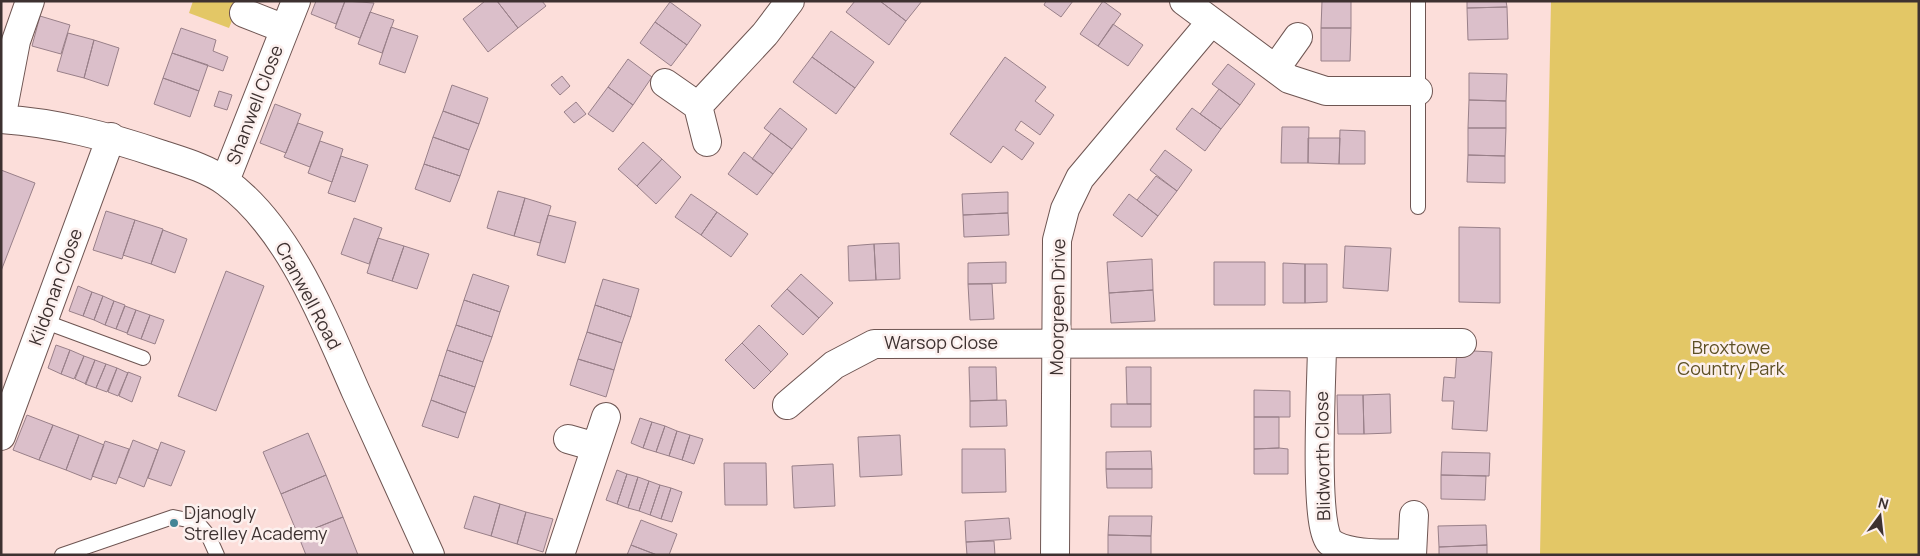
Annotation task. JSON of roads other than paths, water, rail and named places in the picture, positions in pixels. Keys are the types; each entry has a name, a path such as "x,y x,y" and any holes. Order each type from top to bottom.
{"street":[{"path":"1,119 16,41 30,1"},
{"name":"Shanwell Close","path":"225,181 296,1"},
{"path":"698,106 765,34 790,1"},
{"path":"1184,1 1289,78 1326,91 1418,91"},
{"name":"Shanwell Close","path":"244,13 285,29"},
{"name":"Moorgreen Drive","path":"1055,555 1057,240 1066,209 1080,178 1211,22"},
{"path":"1276,68 1298,37"},
{"path":"665,83 698,106 707,142"},
{"name":"Cranwell Road","path":"1,119 66,126 110,137 189,164 225,181 254,208 284,247 306,285 430,555"},
{"name":"Kildonan Close","path":"3,425 110,137"},
{"path":"1056,343 1322,345 1462,343"},
{"name":"Warsop Close","path":"787,406 834,365 874,344 1056,343"},
{"name":"Blidworth Close","path":"1322,345 1320,486 1322,527 1329,542 1346,550 1373,554 1412,554 1414,515"},
{"path":"560,555 606,417"},
{"path":"568,439 596,447"}],"lane":[{"path":"1418,1 1418,207"},
{"path":"43,321 143,358"},
{"path":"62,555 76,552 173,517 197,522 208,534 217,555"}],"place":[{"name":"Djanogly Strelley Academy","path":"174,523"}],"park label":[{"name":"Broxtowe Country Park","path":"1731,358"}]}
